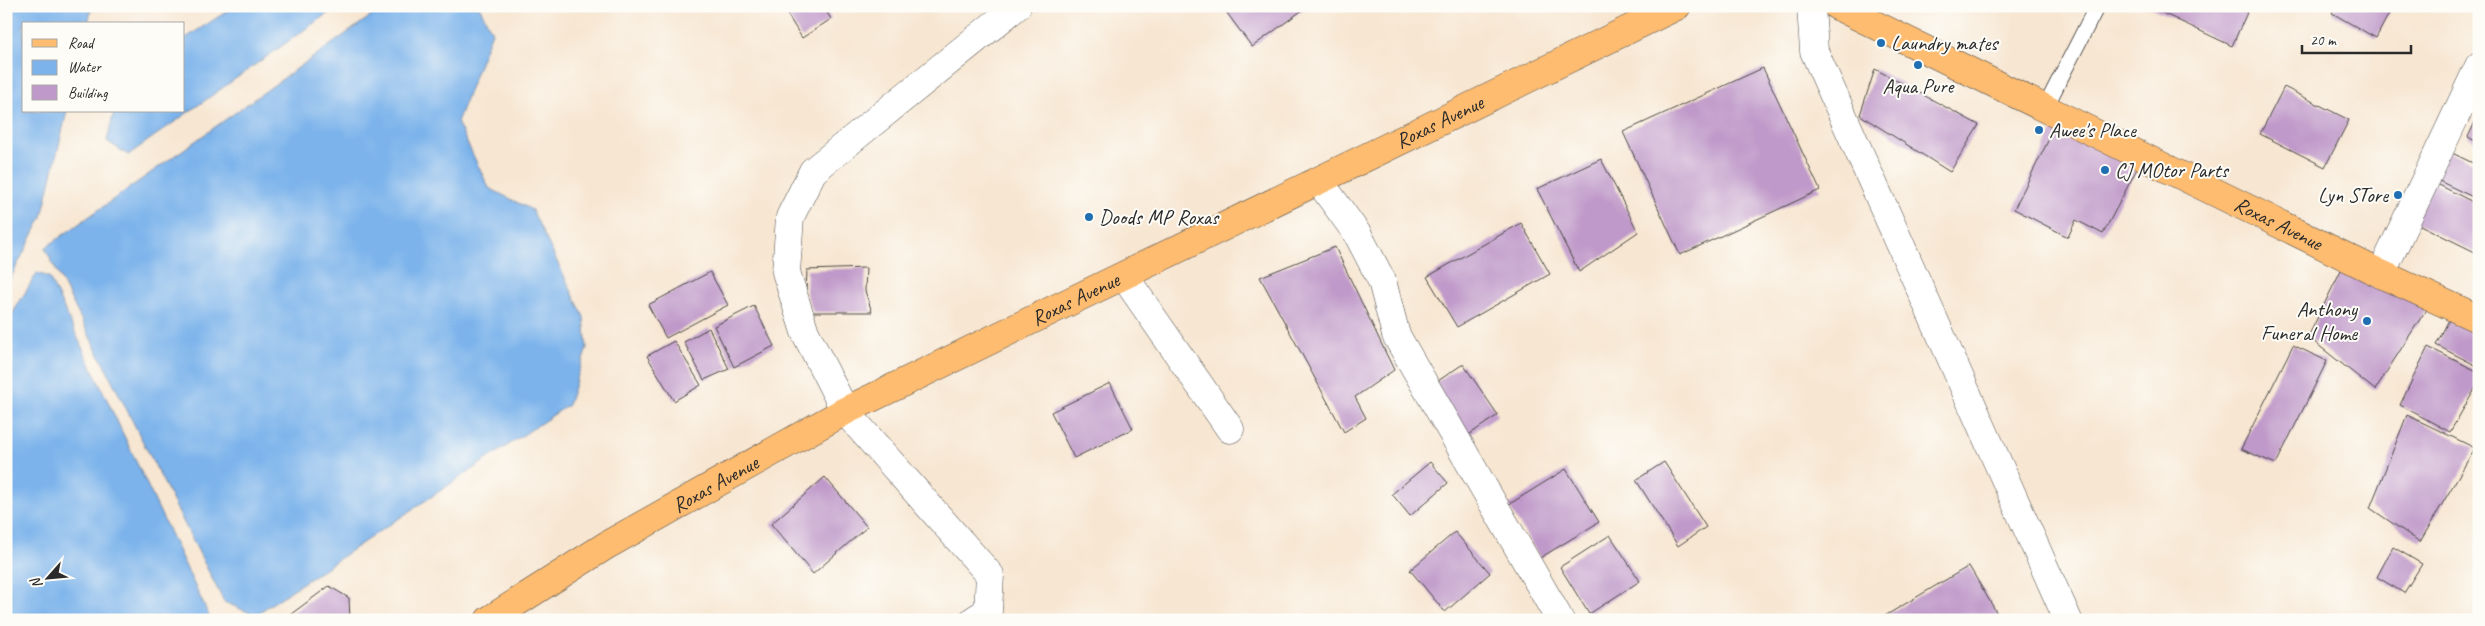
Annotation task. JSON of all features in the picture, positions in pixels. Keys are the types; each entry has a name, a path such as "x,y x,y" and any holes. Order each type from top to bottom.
{"main road":[{"name":"Roxas Avenue","path":"489,620 607,545 845,411 1677,6"},
{"name":"Roxas Avenue","path":"1837,6 2381,274 2479,320"}],"street":[{"path":"984,617 990,576 845,411 805,332 786,272 790,217 814,171 1017,6"},
{"path":"1811,6 1814,51 2068,620"},
{"path":"2381,274 2479,66"},
{"path":"1319,181 1358,235 1382,280 1396,335 1560,620"},
{"path":"1124,276 1230,429"}],"lane":[{"path":"2045,108 2097,6"}],"water":[{"path":"6,6 92,6 88,22 22,22 22,112 67,112 42,217 6,287"},
{"path":"235,6 338,6 128,155 107,141 114,112 185,112 185,38"},
{"path":"385,6 479,6 492,32 457,122 489,188 532,210 584,317 587,348 568,405 255,615 224,602 45,248"},
{"path":"37,273 49,277 211,620 6,620 6,324"}],"building":[{"path":"782,6 823,6 831,19 802,38"},
{"path":"1236,6 1308,6 1252,47 1227,13"},
{"path":"2148,6 2250,6 2232,46"},
{"path":"2336,6 2393,6 2376,38 2332,13"},
{"path":"1763,68 1820,190 1680,255 1623,132"},
{"path":"1875,69 1979,125 1950,172 1860,115"},
{"path":"2284,87 2349,120 2325,167 2260,134"},
{"path":"2479,114 2479,143 2468,137"},
{"path":"2058,121 2141,161 2103,234 2076,220 2068,237 2014,209"},
{"path":"2448,151 2479,166 2479,200 2435,179"},
{"path":"1601,159 1638,232 1579,272 1537,189"},
{"path":"2433,182 2479,205 2477,253 2414,222"},
{"path":"1521,223 1550,274 1457,327 1427,277"},
{"path":"1335,247 1394,370 1355,397 1366,418 1344,432 1260,277"},
{"name":"Anthony Funeral Home","path":"2347,258 2429,305 2375,390 2308,337"},
{"path":"866,268 865,291 872,312 813,312 806,293 807,270"},
{"path":"710,272 728,305 666,338 648,305"},
{"path":"754,306 774,346 734,367 714,326"},
{"path":"2450,318 2479,332 2479,367 2436,345"},
{"path":"709,328 729,369 704,380 684,342"},
{"path":"674,341 701,385 674,401 647,356"},
{"path":"2293,345 2327,361 2276,464 2241,449"},
{"path":"2428,347 2479,372 2479,382 2450,432 2400,405"},
{"path":"1463,364 1498,415 1467,436 1432,385"},
{"path":"1110,383 1133,429 1074,458 1051,412"},
{"path":"2407,415 2475,448 2420,542 2370,508"},
{"path":"1430,462 1448,483 1410,516 1392,494"},
{"path":"1664,462 1706,527 1678,546 1636,480"},
{"path":"1566,469 1599,522 1540,558 1508,505"},
{"path":"825,477 867,527 813,574 771,524"},
{"path":"1455,532 1490,573 1445,612 1410,570"},
{"path":"1610,535 1640,581 1589,614 1560,567"},
{"path":"2393,547 2422,564 2404,593 2377,577"},
{"path":"1969,566 2001,620 1878,620"},
{"path":"329,586 349,598 350,620 283,620"}],"place":[{"name":"Laundry mates","path":"1881,43"},
{"name":"Aqua Pure","path":"1918,65"},
{"name":"Awee's Place","path":"2039,130"},
{"name":"CJ MOtor Parts","path":"2105,170"},
{"name":"Lyn STore","path":"2398,195"},
{"name":"Doods MP Roxas","path":"1089,217"},
{"name":"Anthony Funeral Home","path":"2367,321"}]}
